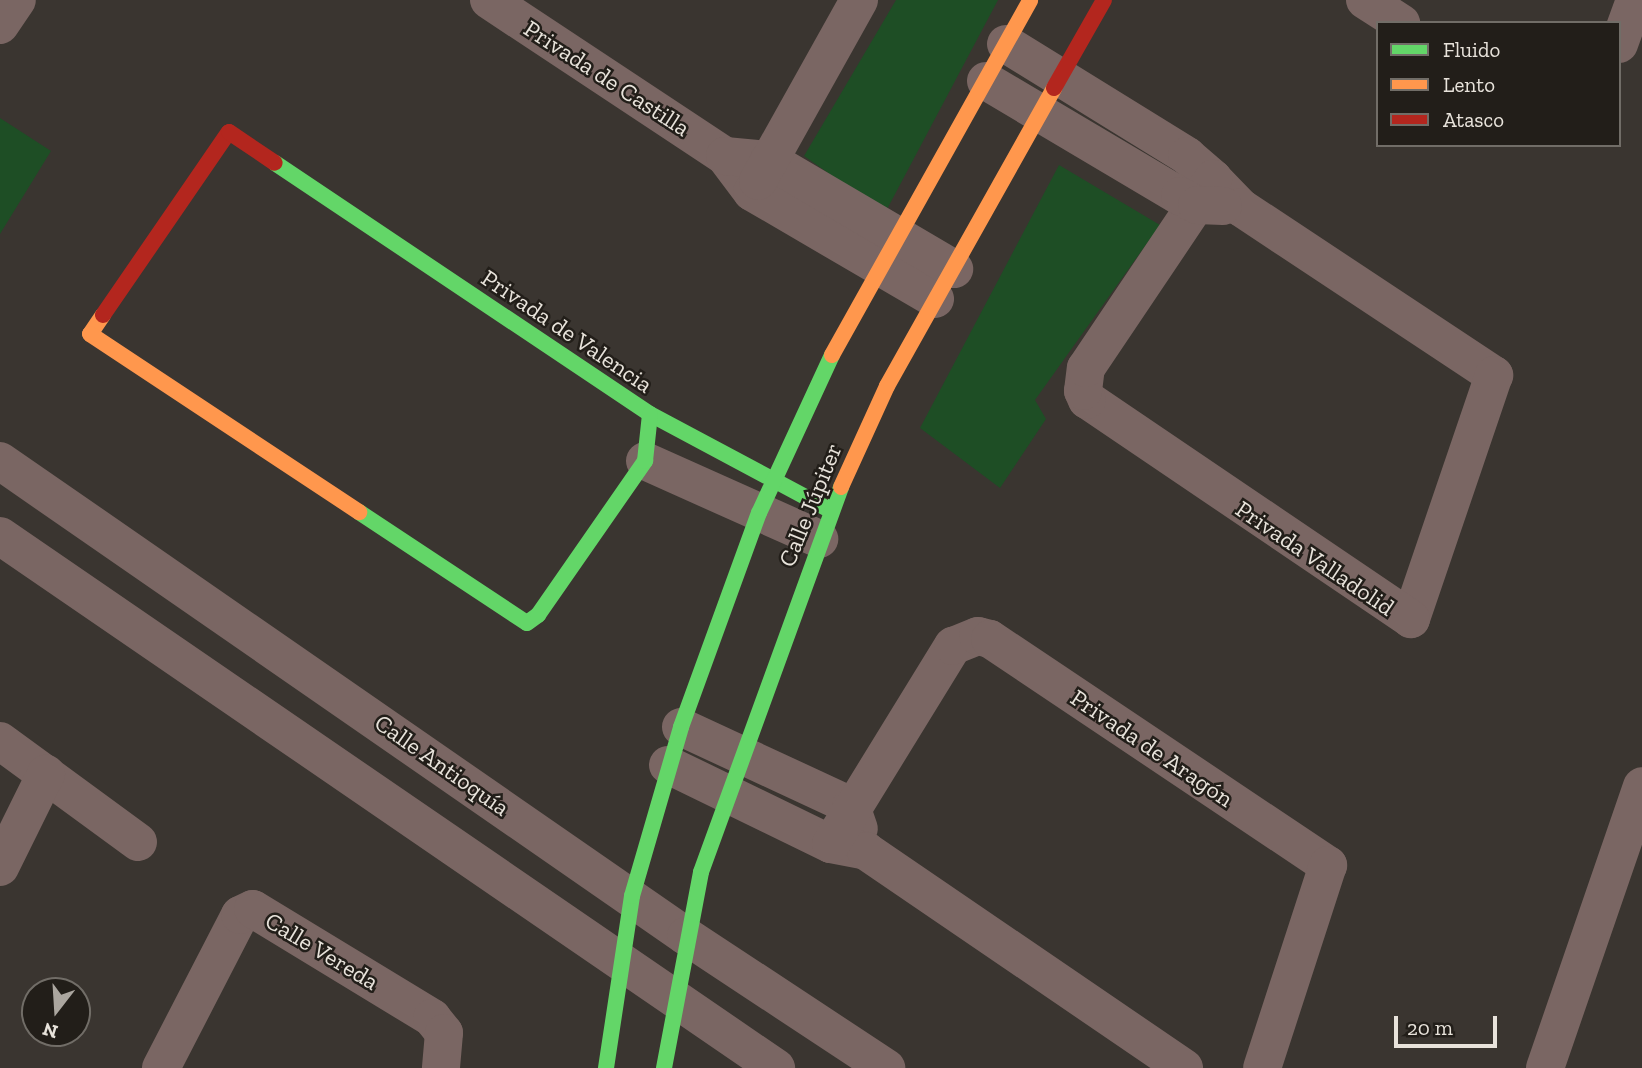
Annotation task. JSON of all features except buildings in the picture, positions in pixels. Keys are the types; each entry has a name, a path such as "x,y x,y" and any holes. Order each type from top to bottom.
{"main road":[{"name":"Calle Júpiter","path":"606,1068 624,967 632,896 668,765 766,496 822,374 1030,0"},
{"name":"Calle Júpiter","path":"664,1068 686,936 701,872 825,524 887,386 1104,0"},
{"name":"Privada de Valencia","path":"229,132 650,414 645,461 532,623 521,622 90,334 229,132"},
{"path":"650,414 766,496"}],"street":[{"path":"0,25 16,0"},
{"name":"Privada de Castilla","path":"489,0 725,156 944,284"},
{"path":"761,176 859,0"},
{"path":"1367,0 1398,21"},
{"path":"1621,38 1635,0"},
{"name":"Privada Valladolid","path":"1006,44 1187,156 1205,192"},
{"name":"Privada Valladolid","path":"986,81 1041,114 1240,207 1494,375 1411,620 1087,400 1083,391 1086,368 1205,192"},
{"name":"Calle Antioquía","path":"0,461 632,896 686,936 886,1068"},
{"path":"645,461 766,496 825,524"},
{"path":"0,536 624,967 776,1068"},
{"name":"Privada de Aragón","path":"849,847 851,806 953,646 978,636 990,639 1328,865 1262,1068"},
{"path":"681,727 743,752 851,806"},
{"path":"0,741 138,842"},
{"path":"668,765 849,847 1184,1068"},
{"path":"0,867 46,774"},
{"path":"1545,1068 1639,808"},
{"name":"Calle Vereda","path":"161,1068 240,915 253,909 432,1018 444,1033 440,1068"}],"green space":[{"path":"896,0 998,0 885,213 804,156"},
{"path":"0,118 51,151 0,234"},
{"path":"1059,165 1160,225 1035,400 1046,419 1000,488 920,428"}],"traffic: fast":[{"path":"275,163 650,414 830,510"},
{"path":"606,1068 632,896 681,727 759,513 832,355"},
{"path":"359,512 527,623 538,615 645,461 650,414"},
{"path":"664,1068 701,872 841,487"}],"traffic: slow":[{"path":"832,355 1030,0"},
{"path":"841,487 887,386 1054,88"},
{"path":"103,315 90,334 359,512"}],"traffic: jam":[{"path":"1054,88 1104,0"},
{"path":"103,315 229,132 275,163"}]}
